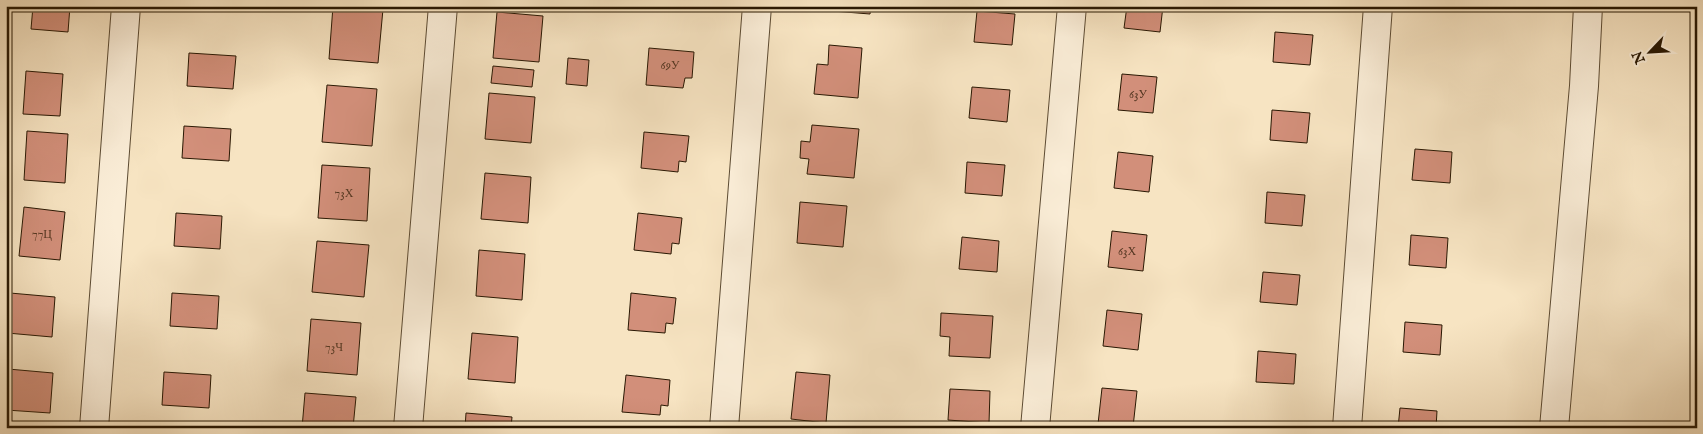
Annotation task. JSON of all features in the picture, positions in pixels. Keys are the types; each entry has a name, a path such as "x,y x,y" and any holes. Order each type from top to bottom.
{"street":[{"path":"94,428 126,6"},
{"path":"408,428 443,6"},
{"path":"724,428 757,6"},
{"path":"1035,428 1072,6"},
{"path":"1347,428 1378,6"},
{"path":"1554,428 1584,86 1588,6"}],"building":[{"path":"33,6 70,6 68,32 31,29"},
{"path":"188,6 234,6 234,9"},
{"path":"333,6 383,9 378,63 329,59"},
{"path":"820,6 871,6 870,14 820,10"},
{"path":"1127,6 1163,6 1160,32 1124,28"},
{"path":"977,11 1015,14 1012,45 974,42"},
{"path":"497,12 543,16 539,62 493,58"},
{"path":"1275,32 1313,35 1310,65 1273,62"},
{"path":"829,45 862,48 858,98 814,94 817,64 828,65"},
{"path":"649,48 694,52 692,78 685,78 683,88 646,85"},
{"path":"189,53 236,56 233,89 187,86"},
{"path":"568,58 589,60 587,86 566,84"},
{"path":"493,66 534,70 532,87 491,83"},
{"path":"26,71 63,74 60,116 23,114"},
{"path":"1122,74 1157,77 1153,113 1118,110"},
{"path":"327,85 377,89 372,146 322,142"},
{"path":"972,87 1010,90 1007,122 969,118"},
{"path":"489,93 535,97 531,143 485,139"},
{"path":"1272,110 1310,113 1307,143 1270,140"},
{"path":"812,125 859,129 854,178 807,174 809,159 800,158 801,141 810,142"},
{"path":"184,126 231,129 229,161 182,158"},
{"path":"27,131 68,134 65,183 24,180"},
{"path":"644,132 689,136 686,162 679,161 678,172 641,168"},
{"path":"1415,149 1452,152 1450,183 1412,180"},
{"path":"1118,152 1153,156 1149,192 1114,188"},
{"path":"967,162 1005,165 1002,196 965,193"},
{"path":"322,165 370,168 367,221 318,218"},
{"path":"485,173 531,177 528,223 481,219"},
{"path":"1267,192 1305,195 1302,226 1265,223"},
{"path":"800,202 847,206 843,247 797,243"},
{"path":"24,207 65,212 60,260 19,256"},
{"path":"176,213 222,216 220,249 174,246"},
{"path":"638,213 682,218 679,244 672,243 671,254 634,250"},
{"path":"1112,231 1147,235 1143,271 1108,267"},
{"path":"1411,235 1448,238 1446,268 1409,265"},
{"path":"962,237 999,241 997,272 959,269"},
{"path":"317,241 369,245 364,297 312,292"},
{"path":"479,250 525,254 522,300 476,296"},
{"path":"1263,272 1300,275 1297,305 1260,302"},
{"path":"10,293 55,297 52,337 7,333"},
{"path":"172,293 219,296 217,329 170,326"},
{"path":"631,293 676,298 673,324 666,323 665,333 628,330"},
{"path":"1107,310 1142,314 1138,350 1103,346"},
{"path":"941,313 993,316 990,358 949,356 950,337 940,336"},
{"path":"311,319 361,323 357,375 307,371"},
{"path":"1405,322 1442,325 1440,355 1403,352"},
{"path":"472,333 518,337 515,383 468,379"},
{"path":"1258,351 1296,354 1294,384 1256,382"},
{"path":"8,369 53,373 50,413 6,410"},
{"path":"164,372 211,375 209,408 162,405"},
{"path":"796,372 830,375 826,423 791,419"},
{"path":"626,375 670,380 668,406 661,405 660,415 622,412"},
{"path":"1102,388 1137,391 1133,427 1098,424"},
{"path":"950,389 990,391 989,423 948,420"},
{"path":"305,393 356,397 353,428 302,428"},
{"path":"1400,408 1437,411 1436,428 1398,428"},
{"path":"466,413 512,417 511,428 465,428"}]}
